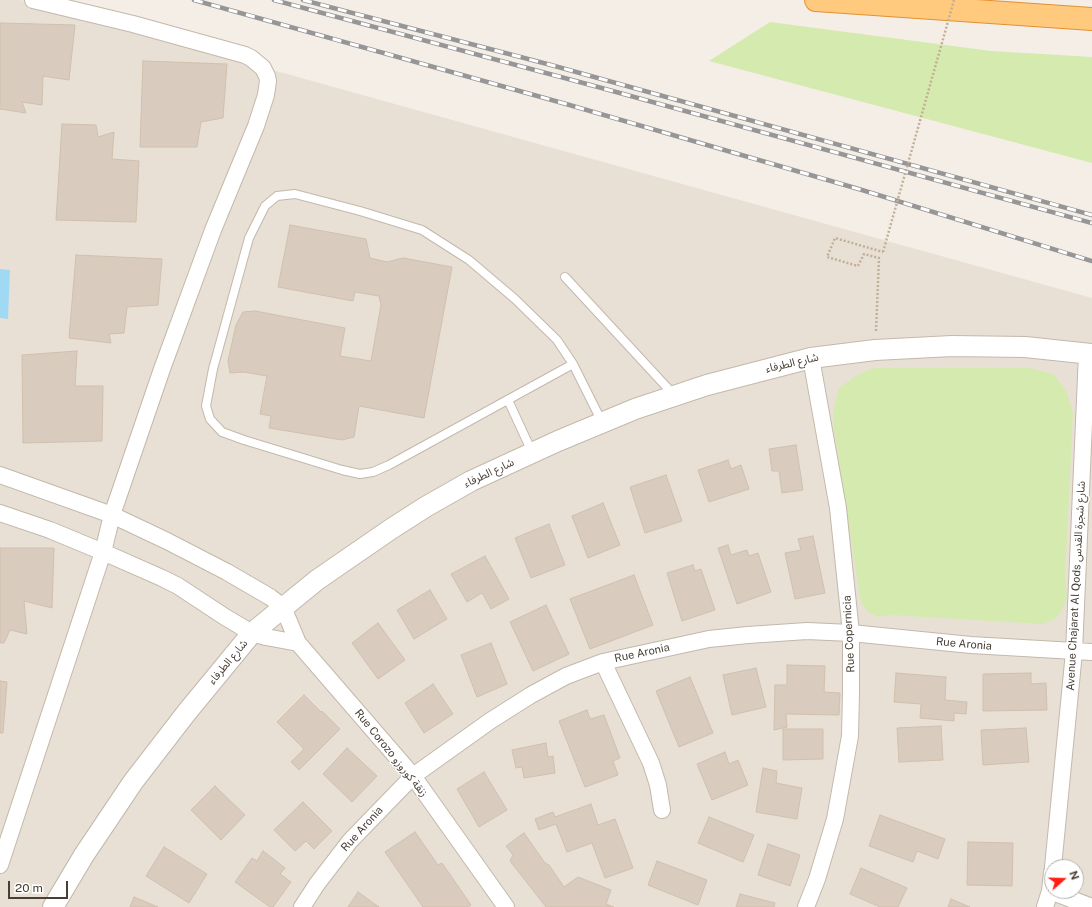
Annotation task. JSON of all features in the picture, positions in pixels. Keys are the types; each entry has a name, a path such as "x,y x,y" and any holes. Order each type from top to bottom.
{"highway":[{"path":"816,0 1092,19"}],"street":[{"path":"0,865 103,552 112,515 205,251 256,126 266,95 268,81 263,68 251,58 244,55 134,24 33,0"},
{"name":"شارع الطرفاء","path":"53,907 84,855 133,782 187,712 252,633 317,580 427,506 471,481 635,409 707,385 811,358 875,350 952,346 1025,347 1089,354"},
{"name":"Avenue Chajarat Al Qods شارع شجرة القدس","path":"1053,859 1074,652 1089,354"},
{"name":"Rue Copernicia","path":"806,907 817,879 835,819 845,767 850,736 851,633 838,508 811,358"},
{"path":"0,475 112,515 227,572 284,606 298,643 252,633 178,586 50,530 0,513"},
{"name":"Rue Aronia","path":"302,907 317,884 350,841 413,776 490,721 531,695 566,676 603,662 701,641 748,635 807,631 851,633 971,645 1092,652"},
{"name":"Rue Corozo زنقة كوروزو","path":"298,643 413,776 506,907"},
{"path":"603,662 651,763 658,786 662,810"},
{"path":"1071,899 1092,907"}],"lane":[{"path":"573,364 389,465 373,472 360,474 342,470 222,432 210,419 206,406 213,369 249,238 265,206 277,196 295,194 360,211 422,230 469,260 515,299 557,340 573,364 603,423"},
{"path":"565,277 675,395"},
{"path":"508,400 532,453"}],"path":[{"path":"875,350 879,258 864,254 858,266 827,257 835,238 883,252 954,0"}],"shaded area":[{"path":"0,0 21,0 1092,298 1092,907 0,907"}],"green space":[{"path":"770,22 991,51 1092,57 1092,163 709,61"},
{"path":"873,368 1030,368 1053,374 1066,390 1073,413 1065,575 1067,598 1061,612 1053,620 1043,624 892,615 878,617 868,612 861,603 834,430 833,410 839,388 856,376"}],"water":[{"path":"0,269 10,270 8,319 0,318"}],"building":[{"path":"0,23 75,25 69,80 43,76 42,105 22,102 26,113 0,109"},
{"path":"143,61 227,64 223,118 201,122 197,147 140,147"},
{"path":"62,124 96,125 98,137 114,132 112,159 139,161 136,222 56,220"},
{"path":"290,225 366,239 370,258 387,262 403,258 452,267 424,418 359,406 354,437 342,440 269,428 271,416 260,414 267,376 244,372 230,373 228,361 236,325 243,312 255,311 345,328 340,356 371,361 381,305 379,296 355,292 353,301 278,287"},
{"path":"76,255 162,259 158,305 127,307 124,333 109,334 111,343 69,338"},
{"path":"77,351 75,386 103,386 102,441 23,443 22,355"},
{"path":"796,445 803,490 782,493 779,471 772,471 769,449"},
{"path":"728,460 731,469 741,465 749,489 709,502 698,470"},
{"path":"666,475 682,521 645,533 630,487"},
{"path":"603,503 620,545 588,558 572,516"},
{"path":"549,524 565,565 531,578 515,538"},
{"path":"813,536 825,593 795,599 785,553 801,550 798,539"},
{"path":"728,545 731,555 747,550 749,556 758,553 771,592 737,604 718,548"},
{"path":"0,548 54,548 52,608 24,601 27,634 10,630 4,643 0,643"},
{"path":"485,556 509,599 491,609 482,593 467,602 451,574"},
{"path":"693,565 695,571 701,569 715,610 682,621 667,573"},
{"path":"634,575 653,625 590,649 570,599"},
{"path":"430,590 447,619 414,639 397,610"},
{"path":"546,605 569,654 533,671 510,622"},
{"path":"378,623 405,660 378,679 352,643"},
{"path":"491,643 507,684 477,697 461,655"},
{"path":"787,665 825,666 824,692 840,693 839,715 786,714 787,727 774,730 775,685 787,685"},
{"path":"756,668 766,707 732,715 723,675"},
{"path":"896,673 946,677 945,700 967,702 966,714 954,713 954,721 920,718 921,704 894,702"},
{"path":"1031,673 1031,684 1046,683 1047,710 983,711 983,674"},
{"path":"690,677 713,733 679,747 656,691"},
{"path":"0,681 7,682 3,733 0,733"},
{"path":"433,684 453,714 424,733 405,703"},
{"path":"304,695 340,729 299,770 291,762 304,749 277,722"},
{"path":"587,710 590,719 604,715 620,758 613,761 618,775 585,787 559,721"},
{"path":"941,726 943,760 899,762 897,728"},
{"path":"1026,728 1029,762 983,765 981,730"},
{"path":"783,729 823,729 823,759 783,760"},
{"path":"546,743 548,757 553,756 555,773 524,778 522,767 516,768 512,750"},
{"path":"347,748 377,776 352,802 323,774"},
{"path":"725,752 729,764 738,760 748,785 712,800 697,764"},
{"path":"763,768 777,771 776,783 802,788 797,819 756,812"},
{"path":"484,772 507,810 479,827 457,789"},
{"path":"215,786 245,815 221,840 191,810"},
{"path":"303,802 332,831 314,849 306,841 295,851 274,830"},
{"path":"591,804 598,825 615,819 633,868 605,878 592,843 567,852 556,824 539,830 535,819 553,812 555,817"},
{"path":"880,815 945,839 938,859 917,851 913,862 869,846"},
{"path":"709,817 754,835 743,862 698,843"},
{"path":"415,832 438,865 442,863 471,905 468,907 423,907 385,852"},
{"path":"524,833 564,887 578,877 611,890 606,904 614,907 546,907 510,861 513,855 506,846"},
{"path":"968,842 1013,843 1012,886 967,885"},
{"path":"768,844 800,855 790,886 758,875"},
{"path":"164,847 207,874 189,903 146,876"},
{"path":"263,851 285,868 280,874 291,882 273,907 270,907 235,882 252,858 257,861"},
{"path":"657,861 707,880 698,905 648,885"},
{"path":"861,868 907,888 898,907 880,907 850,894"},
{"path":"358,892 379,907 348,907"},
{"path":"740,894 775,903 774,907 736,907"},
{"path":"134,897 158,907 130,907"},
{"path":"951,899 970,907 948,907"}],"railway":[{"path":"194,0 566,104 862,190 1092,261"},
{"path":"274,0 598,87 1092,223"},
{"path":"303,0 551,65 1092,215"}]}
